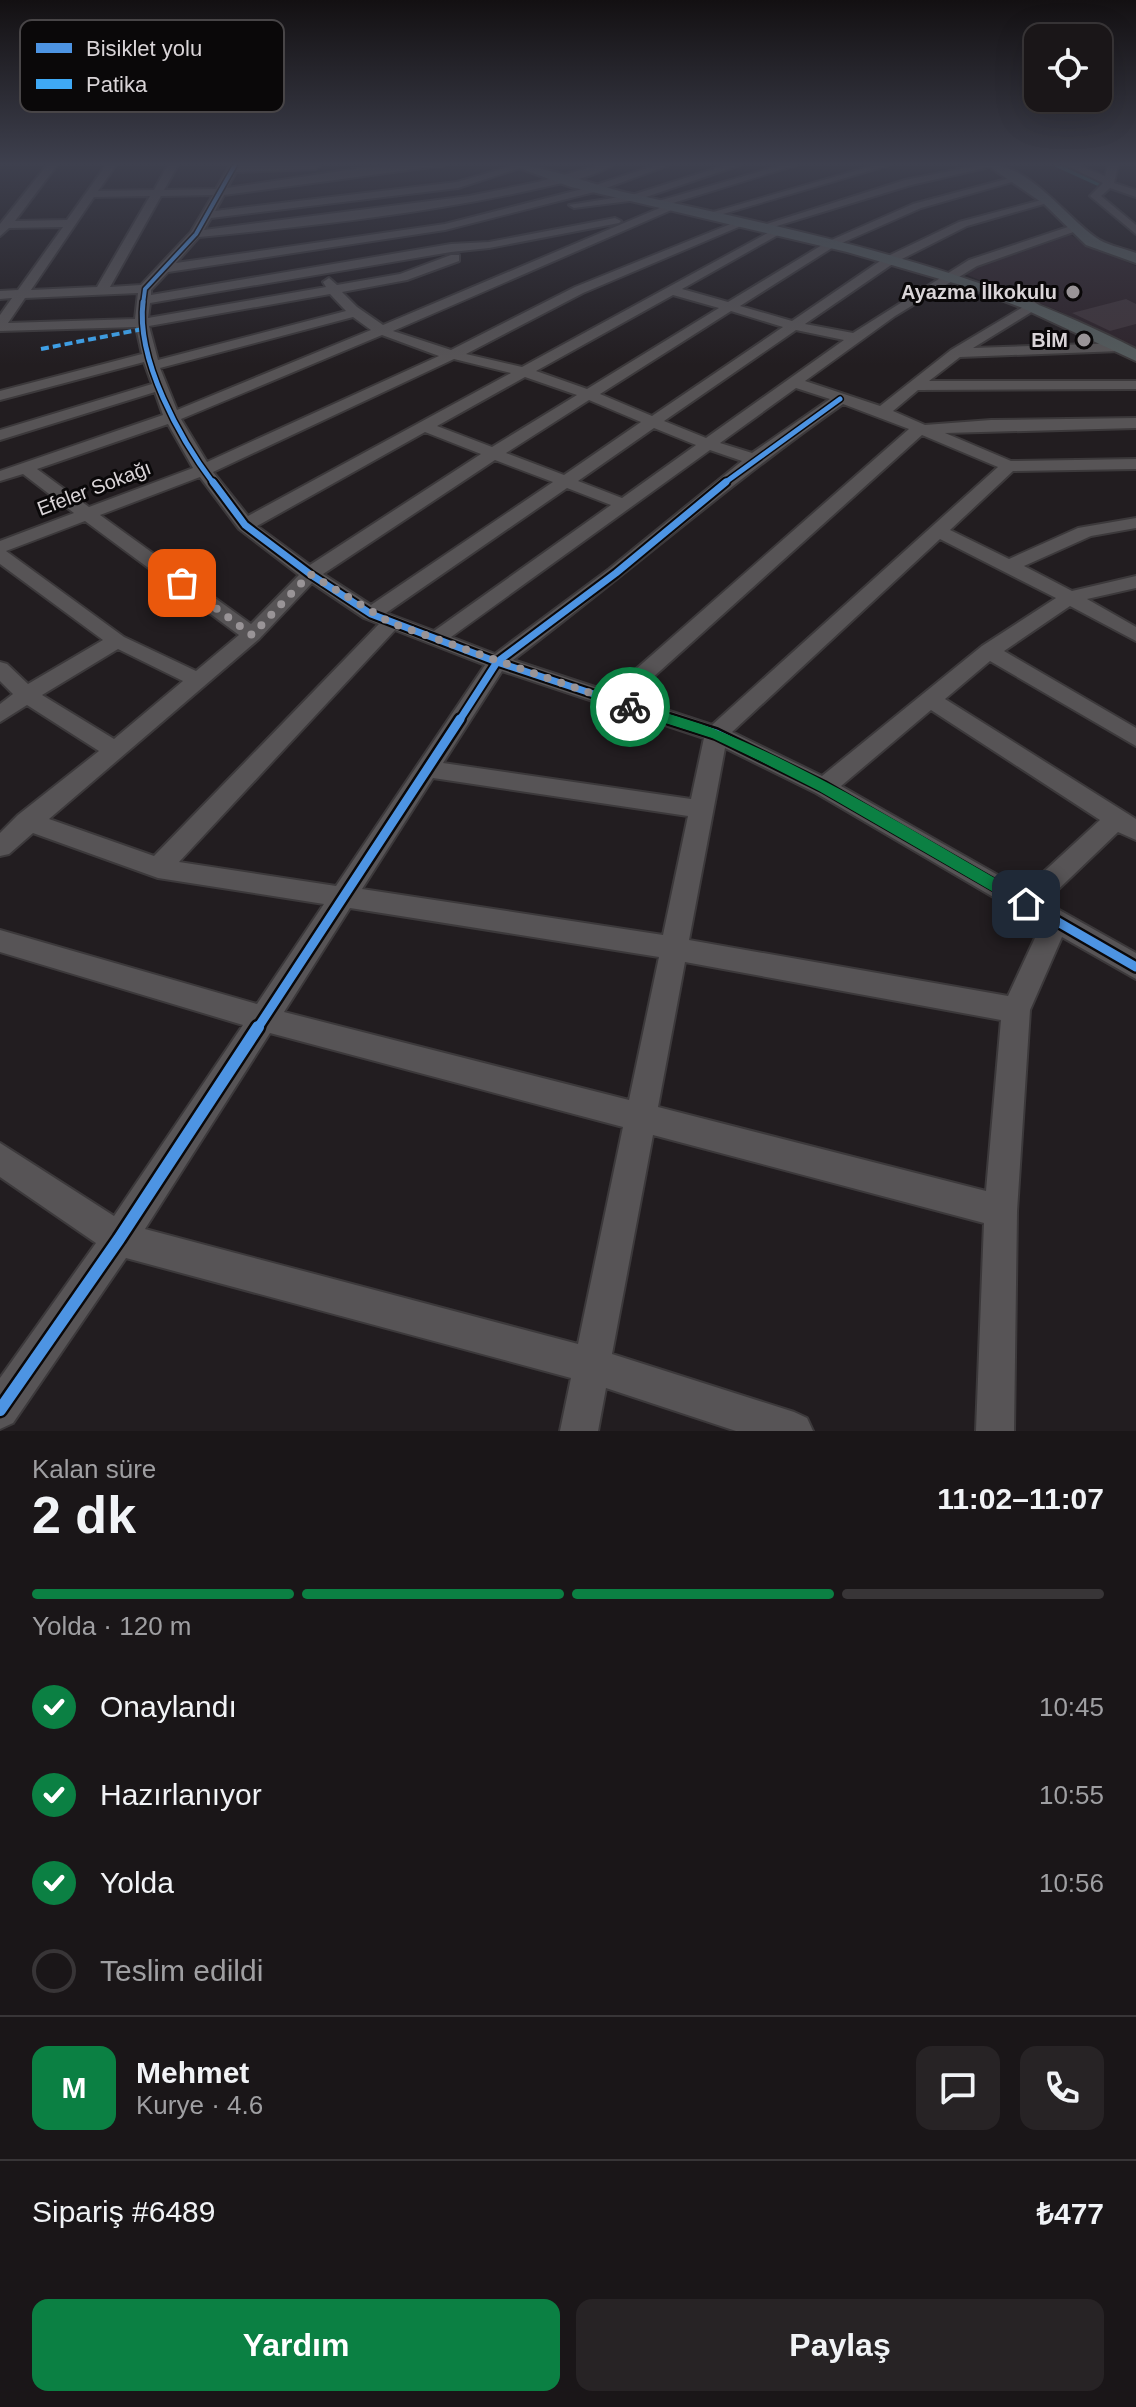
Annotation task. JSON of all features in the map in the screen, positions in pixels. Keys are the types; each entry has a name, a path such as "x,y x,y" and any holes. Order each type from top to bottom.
{"main road":[{"path":"782,232 949,276 1033,305 1136,356"},
{"path":"1079,232 1091,242 1136,258"}],"street":[{"path":"0,326 64,232"},
{"path":"101,291 135,232"},
{"path":"216,232 196,234 161,269 144,295 141,323 153,369 172,417 203,470 245,525 310,574 381,618 612,702 716,734 824,787 1136,967"},
{"path":"161,269 412,232"},
{"path":"0,295 101,291 144,295 320,272 558,232"},
{"path":"0,476 172,417 529,270 610,232"},
{"name":"Efeler Sokağı","path":"0,547 203,470 452,355 579,290 721,232"},
{"path":"245,525 778,232"},
{"path":"0,847 27,821 252,635 310,574 492,454 831,244 859,232"},
{"path":"158,868 381,618 564,483 890,260 947,232"},
{"path":"436,639 794,382 949,276 973,263 1064,232"},
{"path":"396,234 415,255"},
{"path":"0,326 141,323 403,277 489,245"},
{"path":"320,272 356,312 383,331 452,355 525,372 589,395 705,445 754,459"},
{"path":"671,290 732,305 796,326 857,338"},
{"path":"882,412 956,353 1033,305"},
{"path":"0,396 153,369 356,312"},
{"path":"956,353 1120,347"},
{"path":"0,435 153,369"},
{"path":"794,382 882,412 918,430 1009,466 1136,464"},
{"path":"913,386 1136,385"},
{"path":"0,1410 119,1239 497,662 616,573 754,459 840,399"},
{"path":"612,702 918,430 991,425 1136,423"},
{"path":"426,427 625,505"},
{"path":"579,1431 716,734 1009,466"},
{"path":"25,468 252,635"},
{"path":"1010,566 1061,539 1098,526 1136,523"},
{"path":"938,531 1010,566 1136,635"},
{"path":"0,555 117,641 198,680"},
{"path":"824,787 989,651 1069,598 1136,582"},
{"path":"0,715 26,695 117,641"},
{"path":"989,651 1136,738"},
{"path":"0,669 26,695 113,749"},
{"path":"931,700 1126,825 1026,904"},
{"path":"429,769 700,809"},
{"path":"27,821 158,868 672,948 1016,1010"},
{"path":"995,1431 1001,1211 1016,1010 1056,921"},
{"path":"0,941 264,1019 1001,1211"},
{"path":"0,1158 119,1239 590,1365 794,1431"}],"shaded area":[{"name":"Ayazma İlkokulu","path":"1066,232 1083,243 1136,266 1136,350 1059,311 962,273"}],"building":[{"path":"1126,299 1136,304 1136,324 1110,331 1072,313"}],"marked path":[{"path":"41,349 143,329"}],"cycle path":[{"path":"197,232 145,289 141,321 152,366 172,417 203,470 245,525 310,574 371,614 497,662 716,734 824,787 1136,967"},
{"path":"0,1410 119,1239 497,662 616,573 754,459 840,399"}],"way so far":[{"path":"182,583 252,635 310,574 371,614 391,623 630,707"}],"place":[{"name":"Ayazma İlkokulu","path":"1073,292"},
{"name":"BİM","path":"1084,340"}],"route":[{"path":"630,707 716,734 763,756 824,787 1026,904"}]}
